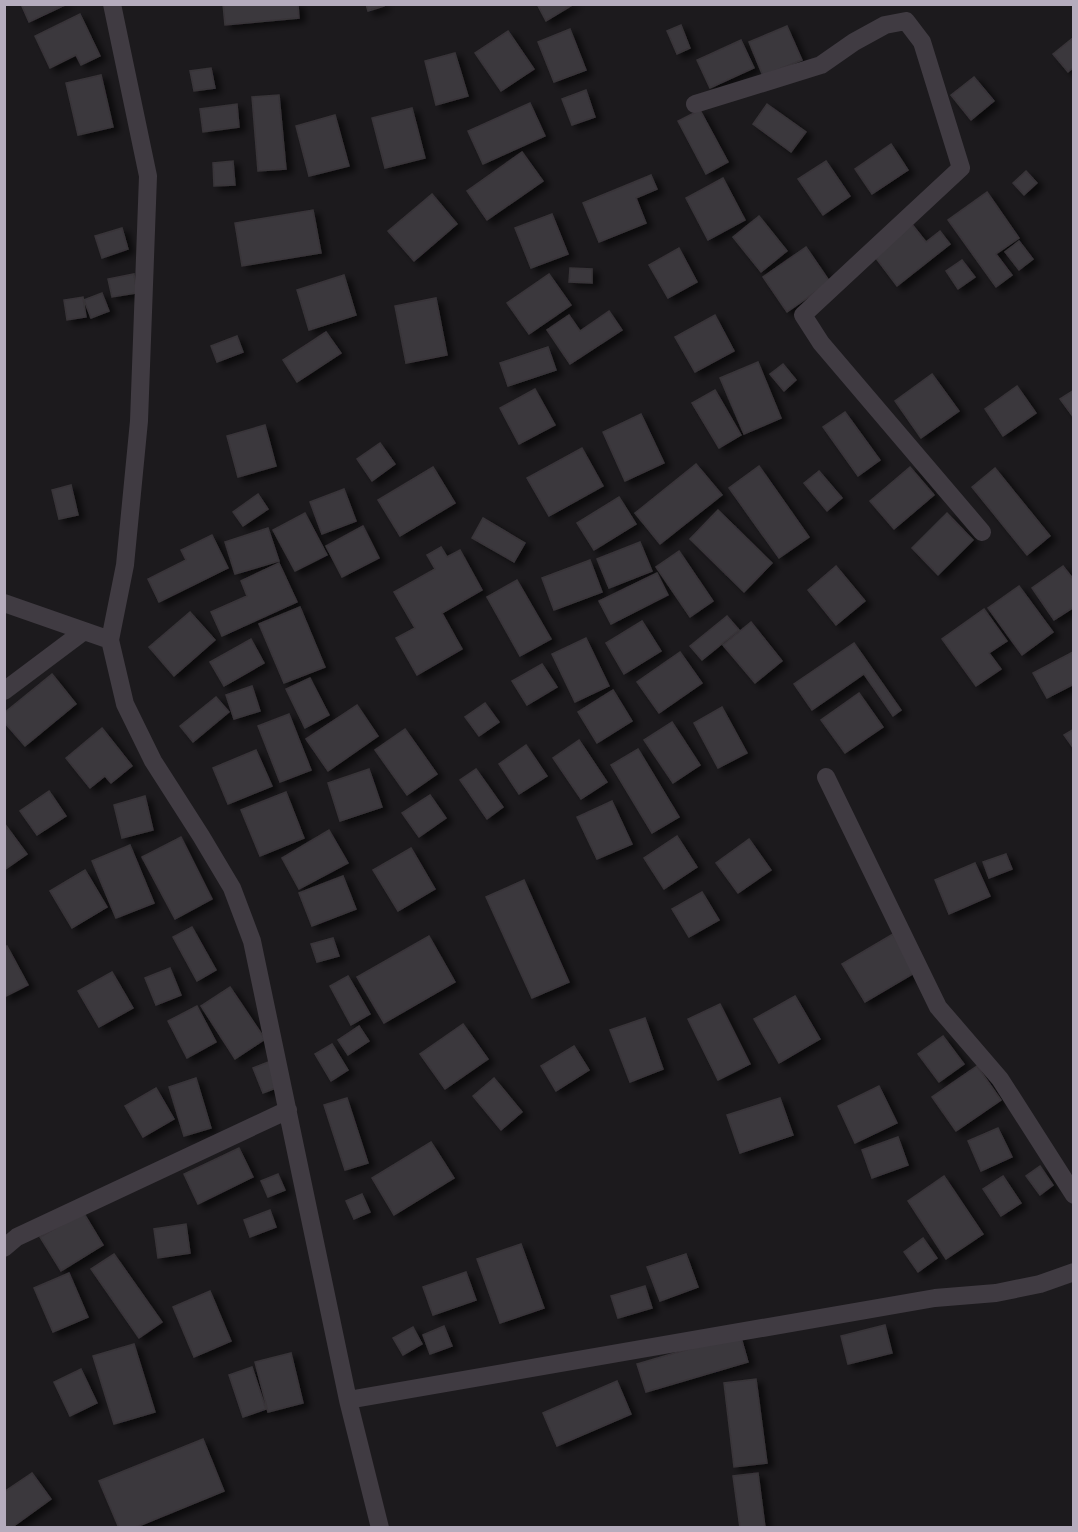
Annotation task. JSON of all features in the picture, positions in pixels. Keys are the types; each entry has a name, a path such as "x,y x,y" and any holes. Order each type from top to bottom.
{"street":[{"path":"112,4 148,176 139,421 125,565 110,640 125,704 153,761 232,888 252,941 348,1400 380,1527"},
{"path":"695,104 821,65 854,42 909,13 922,42 961,168 803,315 821,343 982,532"},
{"path":"4,603 110,640"},
{"path":"4,691 84,631"},
{"path":"826,777 938,1007 1000,1079 1074,1194"},
{"path":"4,1248 17,1237 288,1110"},
{"path":"348,1400 934,1298 996,1293 1040,1284 1074,1272"}],"building":[{"path":"21,4 67,4 29,22"},
{"path":"223,4 298,4 299,18 225,25"},
{"path":"366,4 383,4 384,6 368,11"},
{"path":"537,4 574,4 546,21"},
{"path":"80,14 100,56 81,65 76,55 50,68 35,36"},
{"path":"681,25 690,48 677,54 667,31"},
{"path":"787,26 802,60 763,76 749,42"},
{"path":"570,29 586,70 554,82 538,42"},
{"path":"508,31 534,69 501,91 475,53"},
{"path":"1074,37 1074,67 1068,72 1053,54"},
{"path":"741,40 754,68 710,88 697,60"},
{"path":"455,53 468,96 436,105 425,61"},
{"path":"211,68 215,88 194,91 190,71"},
{"path":"101,75 113,127 78,135 66,83"},
{"path":"974,77 994,101 971,120 951,95"},
{"path":"586,90 595,117 572,125 562,99"},
{"path":"279,95 286,169 258,171 252,97"},
{"path":"530,103 545,136 483,164 468,131"},
{"path":"237,104 239,127 203,132 200,109"},
{"path":"767,104 806,132 791,152 753,124"},
{"path":"412,108 425,158 385,168 372,118"},
{"path":"700,110 728,162 706,174 678,121"},
{"path":"335,115 349,166 309,176 296,126"},
{"path":"891,144 908,170 872,194 855,169"},
{"path":"522,152 543,181 487,220 467,191"},
{"path":"233,161 235,185 214,186 213,163"},
{"path":"826,161 850,196 823,215 798,179"},
{"path":"1026,171 1037,183 1024,195 1013,183"},
{"path":"651,175 657,189 636,198 646,223 599,242 583,203"},
{"path":"723,178 745,220 708,240 686,198"},
{"path":"987,192 1019,238 996,254 1012,275 996,287 948,220"},
{"path":"432,194 457,224 414,261 388,231"},
{"path":"313,210 321,253 242,266 235,223"},
{"path":"552,214 568,254 531,268 515,228"},
{"path":"759,216 787,251 761,272 733,237"},
{"path":"911,223 926,242 940,231 950,244 897,286 872,253"},
{"path":"122,228 128,249 102,258 95,236"},
{"path":"1019,241 1033,259 1019,270 1005,252"},
{"path":"806,247 830,282 787,312 763,277"},
{"path":"679,248 697,282 668,298 649,265"},
{"path":"962,260 975,277 958,289 946,271"},
{"path":"570,268 592,269 592,283 569,282"},
{"path":"134,274 137,293 112,297 108,279"},
{"path":"549,274 571,305 529,334 507,303"},
{"path":"344,275 356,315 309,330 297,290"},
{"path":"102,293 109,311 91,318 84,300"},
{"path":"83,297 86,317 67,320 64,300"},
{"path":"436,298 447,355 406,363 395,306"},
{"path":"609,311 622,330 570,364 547,330 569,315 580,331"},
{"path":"715,315 734,351 695,372 675,337"},
{"path":"326,332 341,353 297,382 283,360"},
{"path":"237,336 243,352 217,362 211,346"},
{"path":"548,347 556,370 508,386 500,363"},
{"path":"758,362 781,418 744,434 720,378"},
{"path":"783,364 796,380 784,391 770,374"},
{"path":"932,374 959,411 921,438 895,401"},
{"path":"1017,386 1036,413 1003,436 985,409"},
{"path":"535,389 555,425 519,444 500,408"},
{"path":"715,390 741,435 719,448 692,403"},
{"path":"1074,390 1074,418 1060,399"},
{"path":"845,412 880,460 858,476 823,427"},
{"path":"641,414 664,463 625,481 603,432"},
{"path":"265,425 276,466 238,477 227,436"},
{"path":"380,443 395,464 372,481 357,459"},
{"path":"582,448 603,486 549,516 527,478"},
{"path":"696,464 722,495 660,544 635,513"},
{"path":"759,466 809,537 779,558 729,488"},
{"path":"433,467 455,503 400,536 378,500"},
{"path":"910,467 934,495 894,529 870,501"},
{"path":"995,468 1050,536 1027,555 972,487"},
{"path":"819,471 842,498 827,511 804,483"},
{"path":"71,485 78,515 59,519 52,490"},
{"path":"344,489 356,521 322,534 310,502"},
{"path":"258,494 268,509 243,526 233,512"},
{"path":"619,497 636,524 594,550 577,523"},
{"path":"718,510 772,563 744,592 690,539"},
{"path":"305,513 327,555 295,571 273,530"},
{"path":"947,513 973,540 938,575 912,548"},
{"path":"483,518 525,543 514,562 472,538"},
{"path":"363,526 379,558 342,577 326,546"},
{"path":"268,528 279,561 235,574 225,542"},
{"path":"212,535 228,568 159,602 148,579 186,560 181,550"},
{"path":"640,542 652,571 609,588 597,559"},
{"path":"441,547 447,557 460,550 482,590 442,613 462,649 417,675 396,638 415,628 394,592 435,569 427,555"},
{"path":"679,551 713,601 690,617 656,567"},
{"path":"590,560 602,592 554,610 542,578"},
{"path":"279,563 297,602 222,636 211,612 247,596 241,581"},
{"path":"836,566 865,601 836,625 808,590"},
{"path":"1063,566 1074,580 1074,607 1054,620 1032,588"},
{"path":"657,573 668,595 611,624 599,601"},
{"path":"517,580 551,639 520,656 487,597"},
{"path":"1019,586 1053,632 1022,655 988,608"},
{"path":"300,607 325,667 284,683 259,624"},
{"path":"984,609 1007,641 989,653 1001,669 976,686 942,639"},
{"path":"190,612 215,640 174,676 149,647"},
{"path":"727,616 739,630 702,660 690,646"},
{"path":"642,621 661,651 624,674 606,643"},
{"path":"751,622 782,661 755,683 723,645"},
{"path":"586,638 609,686 575,702 552,654"},
{"path":"251,639 264,663 224,686 210,662"},
{"path":"854,643 901,710 893,716 864,674 812,710 794,684"},
{"path":"680,652 702,683 659,713 637,682"},
{"path":"1073,652 1074,684 1047,698 1033,673"},
{"path":"542,664 557,687 527,705 512,681"},
{"path":"52,674 76,704 25,746 4,722 4,713"},
{"path":"310,678 329,715 305,728 286,689"},
{"path":"252,686 260,711 234,719 226,695"},
{"path":"613,690 632,721 597,743 578,712"},
{"path":"859,693 883,727 845,753 821,720"},
{"path":"216,697 229,712 193,742 180,726"},
{"path":"485,703 499,722 479,736 465,717"},
{"path":"357,705 378,736 328,771 306,739"},
{"path":"722,707 747,753 718,768 694,723"},
{"path":"289,714 311,770 280,782 258,726"},
{"path":"672,722 700,765 673,783 644,740"},
{"path":"102,728 132,766 111,783 105,776 90,788 66,758"},
{"path":"405,729 437,774 407,795 375,750"},
{"path":"1074,729 1074,749 1064,735"},
{"path":"579,740 607,782 581,799 553,758"},
{"path":"526,745 547,776 519,794 499,764"},
{"path":"638,749 679,817 652,833 611,765"},
{"path":"256,750 272,786 228,804 213,768"},
{"path":"369,769 382,807 340,821 328,783"},
{"path":"476,769 503,807 487,819 460,780"},
{"path":"49,791 66,816 37,835 20,811"},
{"path":"286,792 304,838 260,856 241,810"},
{"path":"430,795 446,818 419,837 402,813"},
{"path":"145,796 153,830 122,838 114,805"},
{"path":"612,801 632,844 597,859 577,817"},
{"path":"4,823 27,854 4,870"},
{"path":"329,830 348,863 299,889 282,858"},
{"path":"677,836 697,867 664,889 644,858"},
{"path":"181,837 212,899 175,919 142,857"},
{"path":"749,839 771,870 738,893 716,863"},
{"path":"130,845 154,903 116,918 92,861"},
{"path":"411,848 435,889 398,911 373,870"},
{"path":"1006,854 1012,869 989,878 983,862"},
{"path":"975,863 990,896 949,914 935,880"},
{"path":"85,870 107,907 72,928 50,891"},
{"path":"343,876 356,909 312,926 299,893"},
{"path":"524,880 569,982 532,998 486,897"},
{"path":"702,892 719,920 689,937 672,909"},
{"path":"192,927 216,970 197,981 173,937"},
{"path":"893,934 916,972 865,1002 842,964"},
{"path":"429,936 455,982 384,1023 357,977"},
{"path":"333,938 339,956 317,962 311,944"},
{"path":"7,946 28,985 4,997 4,947"},
{"path":"170,968 181,995 156,1005 145,978"},
{"path":"112,972 133,1008 99,1027 78,991"},
{"path":"348,976 370,1014 351,1025 330,986"},
{"path":"230,987 265,1039 235,1059 201,1006"},
{"path":"795,996 820,1039 779,1063 754,1019"},
{"path":"720,1004 750,1064 718,1080 688,1019"},
{"path":"197,1006 216,1042 187,1058 168,1021"},
{"path":"645,1018 663,1069 630,1082 610,1030"},
{"path":"463,1024 488,1059 445,1089 420,1054"},
{"path":"359,1026 369,1041 348,1055 338,1040"},
{"path":"943,1036 964,1064 939,1082 918,1054"},
{"path":"332,1044 348,1070 331,1081 315,1054"},
{"path":"574,1046 589,1070 556,1091 541,1066"},
{"path":"271,1061 281,1086 263,1093 253,1068"},
{"path":"977,1066 1001,1100 956,1131 932,1097"},
{"path":"196,1078 211,1128 184,1136 169,1087"},
{"path":"494,1078 522,1112 501,1130 473,1096"},
{"path":"879,1086 897,1123 855,1143 838,1106"},
{"path":"156,1088 174,1119 143,1137 125,1106"},
{"path":"347,1098 368,1163 345,1170 324,1105"},
{"path":"780,1098 793,1135 740,1153 727,1115"},
{"path":"998,1128 1012,1157 981,1171 968,1141"},
{"path":"898,1137 908,1165 872,1178 862,1150"},
{"path":"431,1142 454,1178 394,1215 372,1178"},
{"path":"239,1148 253,1177 198,1204 184,1174"},
{"path":"1040,1166 1053,1185 1040,1195 1026,1176"},
{"path":"278,1174 285,1190 268,1197 261,1181"},
{"path":"944,1176 983,1234 946,1259 908,1201"},
{"path":"1003,1176 1021,1203 1001,1216 983,1189"},
{"path":"362,1194 370,1212 354,1219 346,1201"},
{"path":"270,1210 276,1227 250,1237 244,1220"},
{"path":"83,1212 103,1245 61,1271 40,1237"},
{"path":"186,1224 190,1253 158,1258 154,1229"},
{"path":"923,1238 937,1258 918,1272 904,1252"},
{"path":"521,1244 544,1308 500,1323 477,1259"},
{"path":"114,1254 162,1322 139,1338 91,1269"},
{"path":"686,1254 698,1287 660,1301 647,1267"},
{"path":"466,1272 476,1300 433,1315 423,1287"},
{"path":"69,1273 88,1317 53,1332 34,1288"},
{"path":"645,1286 652,1308 618,1318 611,1296"},
{"path":"210,1291 231,1341 194,1357 173,1307"},
{"path":"885,1325 892,1353 848,1364 841,1336"},
{"path":"444,1326 452,1346 430,1354 423,1335"},
{"path":"413,1327 422,1344 403,1355 393,1338"},
{"path":"740,1334 748,1362 646,1392 637,1364"},
{"path":"134,1344 155,1412 114,1424 93,1356"},
{"path":"291,1353 303,1403 268,1412 255,1362"},
{"path":"252,1367 266,1409 243,1417 229,1375"},
{"path":"81,1369 97,1403 70,1416 54,1382"},
{"path":"756,1379 767,1463 734,1467 724,1383"},
{"path":"617,1381 631,1414 557,1446 543,1413"},
{"path":"203,1439 224,1491 134,1528 119,1528 99,1481"},
{"path":"32,1473 51,1499 11,1528 4,1528 4,1492"},
{"path":"758,1473 765,1527 740,1528 733,1476"}]}
